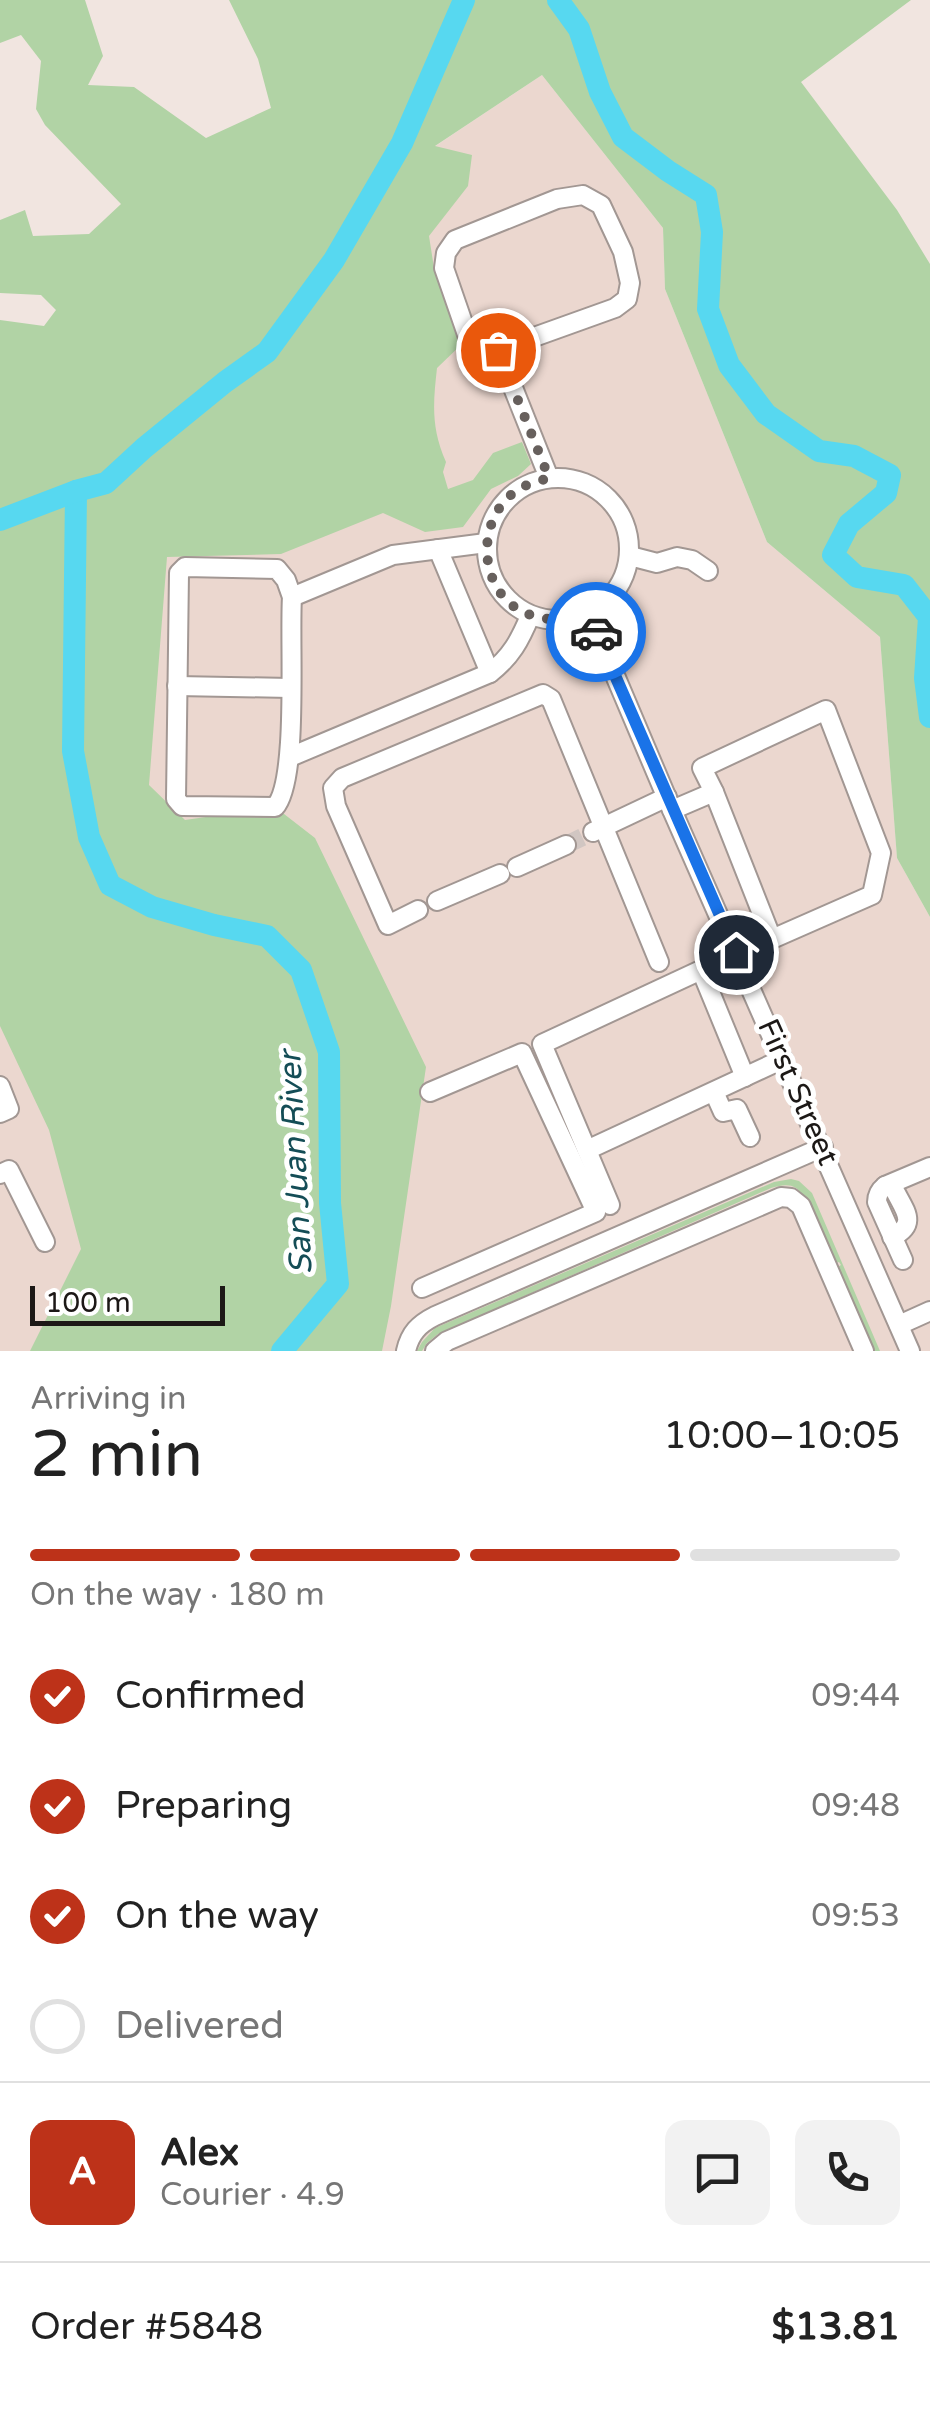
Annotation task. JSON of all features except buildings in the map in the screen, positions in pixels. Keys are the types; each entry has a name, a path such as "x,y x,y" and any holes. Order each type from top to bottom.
{"street":[{"path":"583,195 602,205 623,252 630,283 627,299 614,308 498,350 484,352 471,346 444,268 446,253 455,240 556,198 583,195"},
{"path":"498,350 549,478"},
{"path":"549,478 574,480 598,490 616,508 628,531 630,556 617,591 589,614 560,621 530,616 505,598 490,573 486,543 496,512 518,489 549,478"},
{"path":"292,597 394,555 486,543"},
{"path":"438,549 490,673"},
{"path":"630,556 657,563 676,558 692,560 708,571"},
{"path":"185,567 277,570 286,580 292,597 290,757 282,800 274,807 182,806 176,799 179,573 185,567"},
{"name":"First Street","path":"589,614 910,1351"},
{"path":"290,757 490,673 518,644 530,616"},
{"path":"178,686 290,688"},
{"path":"418,910 388,924 336,806 333,788 342,778 543,694 551,699 599,830 659,962"},
{"path":"826,710 881,853 872,894 772,939 714,792 702,768 826,710"},
{"path":"599,830 714,792"},
{"path":"437,901 566,845"},
{"path":"610,1204 542,1044 701,970 745,1078"},
{"path":"422,1288 596,1212 522,1052 430,1092"},
{"path":"587,1150 784,1060"},
{"path":"0,1086 4,1111"},
{"path":"714,1092 723,1112 737,1109 750,1138"},
{"path":"406,1351 413,1332 425,1321 822,1147"},
{"path":"851,1212 930,1166"},
{"path":"0,1174 9,1170 45,1242"},
{"path":"881,1194 892,1237 903,1260"},
{"path":"435,1351 446,1341 786,1196 800,1206 864,1351"},
{"path":"506,1254 518,1279"},
{"path":"899,1324 930,1311"}],"shaded area":[{"path":"542,75 663,228 665,289 767,542 880,637 897,858 930,917 930,1351 0,1351 0,555 434,147"}],"green space":[{"path":"0,0 85,0 103,56 88,85 134,87 206,138 271,108 258,59 229,0 911,0 801,82 897,210 930,264 930,917 897,858 880,637 767,542 665,289 663,228 542,75 435,146 472,155 468,186 429,236 434,268 463,343 437,368 436,427 446,462 443,472 448,489 473,480 493,453 522,442 531,464 518,476 491,489 463,527 425,532 383,513 281,554 167,557 149,785 185,820 275,807 315,838 426,1067 382,1351 30,1351 81,1249 49,1130 0,1026 0,320 44,326 56,310 41,295 0,293 0,220 25,210 33,236 89,234 121,204 45,125 36,109 41,61 21,35 0,43"},
{"path":"791,1179 812,1193 880,1351 872,1351 836,1268 841,1265 834,1264 806,1201 796,1188 787,1185 771,1188 438,1334 422,1351 417,1351 435,1328 774,1182"}],"waterway":[{"path":"0,520 106,483 225,382 267,352 334,260 402,143 464,0"},
{"path":"558,0 579,29 600,92 623,137 706,195 712,232 708,309 729,365 766,414 819,451 854,456 890,475 886,493 849,524 833,555 857,577 904,585 929,617 925,678 930,717"},
{"name":"San Juan River","path":"76,491 73,751 89,837 110,885 152,907 267,936 301,970 329,1052 330,1203 338,1284 282,1351"}],"tunnel":[{"path":"566,845 593,832"}],"way so far":[{"path":"498,350 549,478 518,489 496,512 486,543 490,573 505,598 530,616 560,621 589,614 596,632"}],"route":[{"path":"596,632 736,952"}]}
